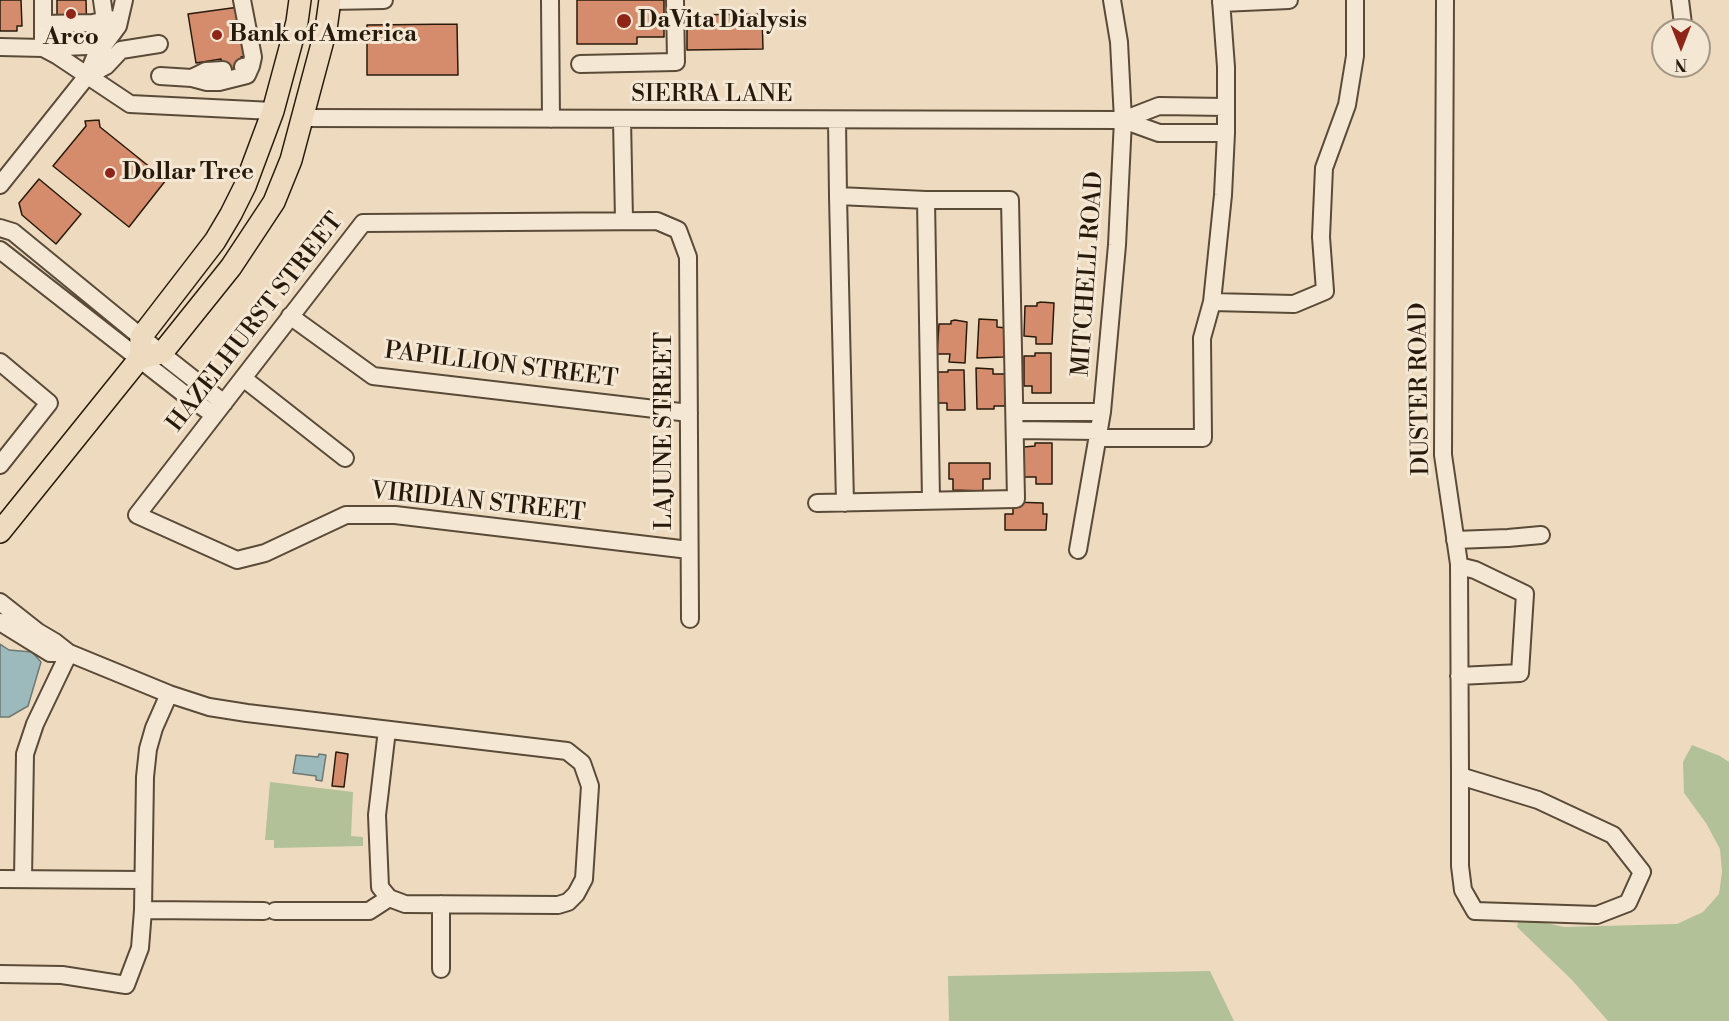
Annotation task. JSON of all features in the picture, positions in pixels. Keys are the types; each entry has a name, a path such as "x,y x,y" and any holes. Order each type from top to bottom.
{"main road":[{"path":"0,532 140,358 141,336 208,250 231,214 245,186 273,111 297,22 300,0"},
{"path":"140,358 165,356 231,267 274,202 291,160 326,29 330,0"}],"street":[{"path":"43,0 43,48"},
{"path":"0,185 87,76 95,57 118,26 102,0"},
{"path":"58,56 64,47 87,46 112,19 124,0"},
{"path":"160,76 219,82 247,75 247,66 253,57 242,0"},
{"path":"330,0 384,0"},
{"path":"550,0 551,119"},
{"path":"580,64 676,63 675,0"},
{"name":"MITCHELL ROAD","path":"1078,550 1102,412 1118,244 1123,120 1119,42 1112,0"},
{"path":"1015,430 1203,438 1202,338 1212,302 1227,133 1227,67 1221,1 1289,0"},
{"path":"1212,302 1294,304 1325,291 1321,237 1324,168 1347,105 1355,56 1354,0"},
{"name":"DUSTER ROAD","path":"1445,0 1443,455 1459,566 1460,866 1463,890 1475,911 1597,915 1628,903 1642,872 1613,834 1538,800 1460,776"},
{"path":"1680,0 1682,18"},
{"path":"43,24 93,23 112,19"},
{"path":"87,76 106,66 121,50 159,44"},
{"path":"0,47 43,48 130,104 273,111"},
{"path":"192,78 206,71 223,70"},
{"path":"1123,120 1159,106 1226,107"},
{"name":"SIERRA LANE","path":"302,118 1123,120"},
{"path":"622,119 624,220"},
{"path":"837,120 845,503"},
{"path":"1123,120 1159,133 1227,133"},
{"path":"817,503 1016,499 1010,200 926,200 838,196"},
{"path":"926,200 931,500"},
{"name":"HAZELHURST STREET","path":"137,515 363,223 657,221 678,230 683,244"},
{"path":"0,228 13,232 141,336 219,409"},
{"name":"LAJUNE STREET","path":"683,244 688,257 690,619"},
{"path":"0,249 140,358 219,409"},
{"name":"PAPILLION STREET","path":"290,316 374,376 688,413"},
{"path":"0,362 49,404 0,465"},
{"path":"243,378 345,458"},
{"path":"1015,412 1102,412"},
{"name":"VIRIDIAN STREET","path":"137,515 237,560 265,553 346,515 395,515 689,550"},
{"path":"1455,540 1541,534"},
{"path":"1459,566 1475,570 1525,594 1520,674 1459,676"},
{"path":"0,602 50,653 69,653 169,694 209,707 567,751 582,763 590,786 584,879 576,894 568,902 558,904 405,904 389,898 380,887 377,815 387,730"},
{"path":"0,622 27,632"},
{"path":"23,879 25,753 35,724 69,653"},
{"path":"0,974 62,975 126,985 140,948 143,910 145,777 148,749 154,728 169,694"},
{"path":"0,879 143,880"},
{"path":"143,910 369,911 389,898"},
{"path":"441,904 441,969"}],"green space":[{"path":"1692,745 1729,762 1729,1021 1608,1021 1572,980 1517,927 1519,917 1564,927 1677,924 1703,912 1719,894 1722,872 1720,849 1706,823 1684,793 1683,762"},
{"path":"270,782 353,792 351,836 363,837 363,846 274,848 274,840 265,840"},
{"path":"1210,971 1234,1021 949,1021 948,976"}],"water":[{"path":"0,644 9,650 32,652 41,662 28,706 9,717 0,717"},
{"path":"319,754 326,755 322,781 316,780 316,776 293,773 296,755 318,757"}],"building":[{"path":"0,0 21,0 22,26 17,26 17,31 0,31"},
{"path":"57,0 86,0 87,38 57,39"},
{"path":"577,0 664,0 664,37 637,37 637,44 577,44"},
{"name":"Bank of America","path":"239,7 246,56 241,57 244,75 224,78 221,59 196,63 188,14"},
{"path":"762,14 763,49 687,50 687,15"},
{"path":"457,24 458,75 367,75 367,25"},
{"name":"Dollar Tree","path":"99,120 100,127 166,180 129,227 53,166 86,126 85,121"},
{"path":"39,179 81,214 56,244 22,215 19,203"},
{"path":"1037,303 1054,303 1052,344 1036,344 1036,337 1024,336 1025,306 1037,306"},
{"path":"979,319 997,320 997,327 1006,328 1004,357 977,358"},
{"path":"951,321 967,322 965,363 949,362 950,354 937,354 939,324 951,324"},
{"path":"1035,353 1051,353 1051,393 1032,393 1032,386 1024,386 1024,356 1035,356"},
{"path":"976,368 993,369 993,374 1005,374 1005,406 994,406 994,409 977,409"},
{"path":"948,370 964,370 965,410 947,410 947,403 937,403 937,372 948,372"},
{"path":"1035,443 1052,443 1052,484 1036,484 1036,477 1024,477 1024,447 1035,446"},
{"path":"949,463 990,463 990,479 983,479 983,491 953,490 953,479 949,479"},
{"path":"1013,502 1043,503 1043,514 1047,514 1046,530 1005,530 1005,514 1013,514"},
{"path":"336,752 348,754 344,787 332,786"}],"place":[{"name":"Arco","path":"71,14"},
{"name":"DaVita Dialysis","path":"624,21"},
{"name":"Bank of America","path":"217,35"},
{"name":"Dollar Tree","path":"110,173"}]}
